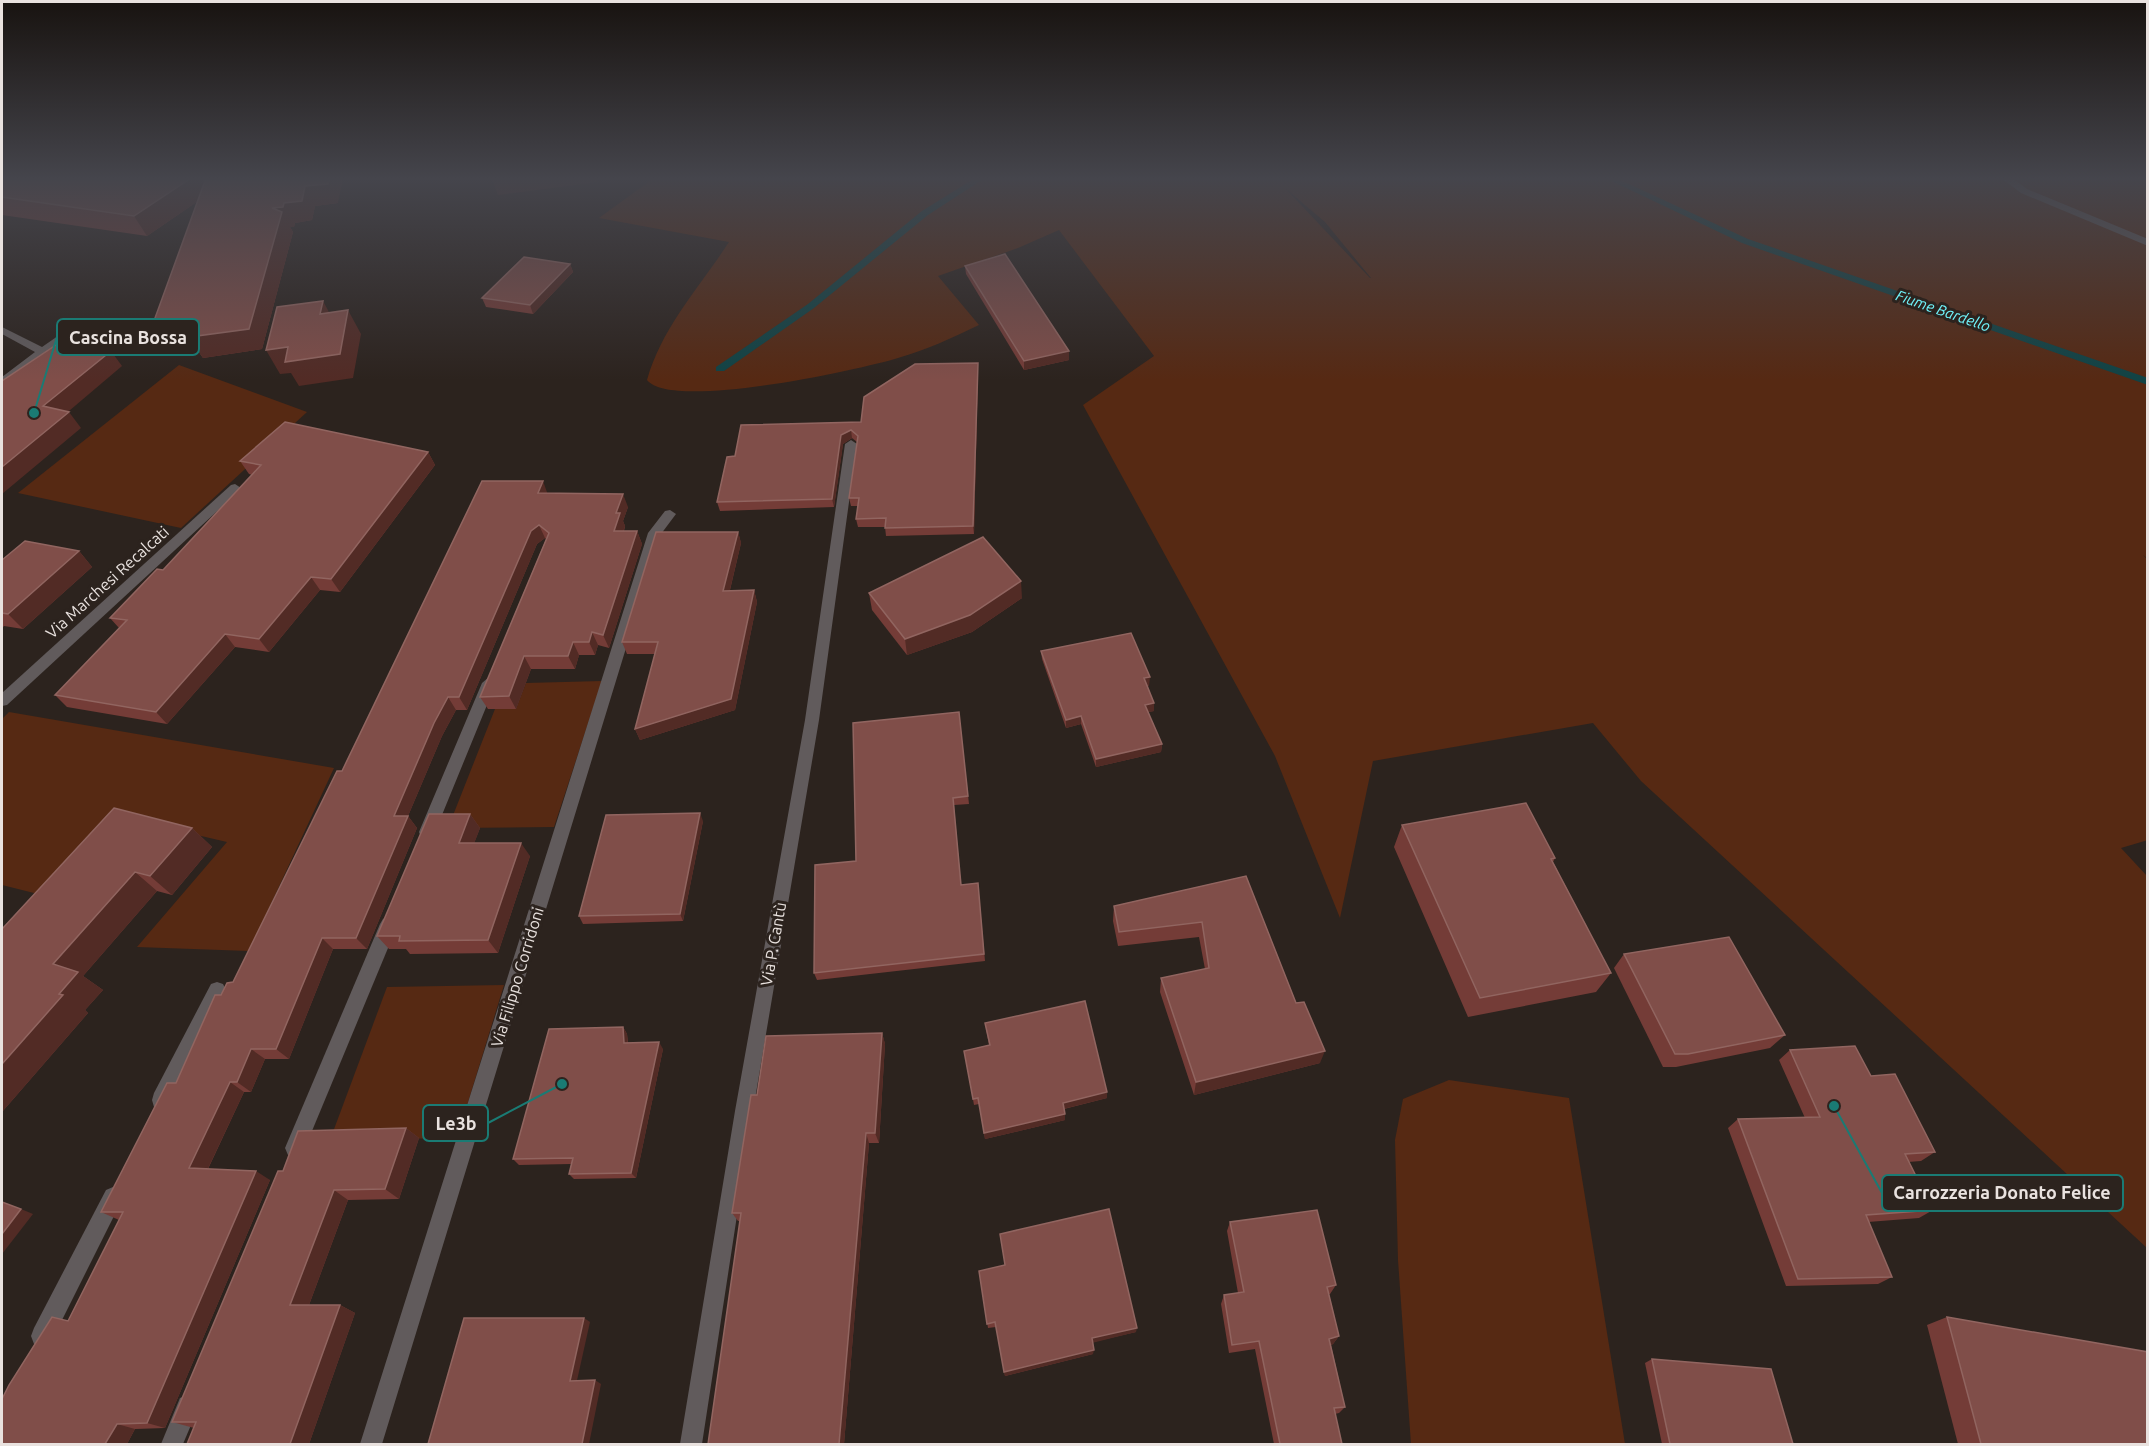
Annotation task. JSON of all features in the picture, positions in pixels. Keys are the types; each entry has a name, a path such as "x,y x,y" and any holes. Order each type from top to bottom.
{"street":[{"path":"2,382 81,323"},
{"path":"2,330 42,351"},
{"name":"Via P. Cantù","path":"691,1444 744,1111 812,720 850,444"},
{"name":"Via Marchesi Recalcati","path":"2,701 235,488"},
{"name":"Via Filippo Corridoni","path":"372,1444 655,533 670,514"},
{"path":"418,852 496,666"},
{"path":"291,1159 396,907"},
{"path":"152,1118 217,990"},
{"path":"34,1352 120,1182"},
{"path":"172,1444 195,1390"}],"shaded area":[{"path":"727,245 1024,245 938,276 979,325 908,355 877,364 808,378 727,390 691,391 663,388 647,380 662,343 682,308"},
{"path":"1071,245 1339,245 1371,278 1344,245 2147,245 2147,558 2143,555 2148,560 2148,840 2121,848 2147,876 2147,1248 1641,781 1593,723 1373,761 1340,918 1275,756 1083,405 1154,356"},
{"path":"179,365 307,412 181,528 18,493"},
{"path":"602,681 554,827 448,828 495,709 516,709 526,683"},
{"path":"9,712 334,768 249,951 137,947 227,842 115,816 42,895 2,885 2,719"},
{"path":"504,985 457,1138 330,1140 387,987"},
{"path":"1449,1080 1569,1098 1625,1444 1411,1444 1398,1260 1395,1140 1403,1099"}],"building":[{"path":"181,245 273,245 249,329 189,337 194,322 151,329"},
{"path":"1005,254 1069,351 1024,361 965,266"},
{"path":"524,257 570,264 530,305 482,298"},
{"path":"323,301 320,314 348,310 340,354 285,362 288,347 266,350 277,307"},
{"path":"59,343 111,351 43,406 69,412 2,467 2,381"},
{"path":"978,363 973,526 885,528 886,518 856,519 859,498 849,498 858,436 851,430 841,435 832,499 717,502 727,457 735,456 741,425 861,422 864,397 915,364"},
{"path":"285,422 428,452 331,579 311,577 259,639 225,634 156,712 55,695 127,620 110,618 157,569 163,570 261,465 240,461"},
{"path":"482,481 543,481 538,493 623,494 616,513 620,513 614,531 637,531 603,635 592,632 589,642 573,642 568,656 524,656 509,696 480,697 549,533 539,525 531,531 459,697 448,697 434,723 394,816 408,816 356,938 322,938 276,1049 251,1049 237,1082 230,1082 189,1168 256,1171 147,1423 117,1424 105,1444 2,1444 2,1399 52,1317 68,1321 123,1212 101,1212 167,1083 176,1083 215,995 221,995 227,983 233,982 337,771 342,771"},
{"path":"656,532 738,532 723,591 754,590 731,699 635,729 658,642 622,642"},
{"path":"983,537 1021,581 970,615 905,639 869,593"},
{"path":"25,541 79,551 8,614 2,613 2,560"},
{"path":"1131,633 1150,677 1144,678 1154,703 1145,705 1162,744 1096,759 1081,716 1066,720 1041,651"},
{"path":"959,712 968,796 953,798 961,885 978,883 984,954 814,973 815,865 856,861 853,723"},
{"path":"1526,803 1555,858 1551,859 1611,973 1480,998 1402,825"},
{"path":"114,808 192,828 150,876 135,872 53,964 78,972 59,994 63,995 2,1064 2,929"},
{"path":"700,813 680,914 579,916 606,815"},
{"path":"429,814 470,814 459,843 521,843 488,940 399,941 400,936 377,936"},
{"path":"1246,876 1296,1003 1304,1002 1325,1051 1196,1082 1161,978 1209,968 1202,922 1119,932 1114,906"},
{"path":"1729,937 1785,1035 1688,1054 1675,1054 1624,954"},
{"path":"1085,1001 1107,1092 1063,1103 1065,1114 984,1133 978,1098 973,1099 964,1051 990,1045 985,1023"},
{"path":"623,1027 624,1043 659,1042 631,1173 569,1174 573,1158 513,1159 549,1029"},
{"path":"882,1033 875,1133 866,1133 839,1444 708,1444 741,1213 732,1213 751,1095 757,1095 766,1036"},
{"path":"1855,1046 1871,1076 1895,1074 1935,1152 1905,1154 1933,1210 1866,1215 1892,1277 1798,1279 1738,1119 1820,1117 1790,1050"},
{"path":"406,1128 385,1189 334,1190 290,1305 340,1305 290,1444 187,1444 196,1422 172,1422 278,1171 283,1171 298,1131"},
{"path":"2,1202 21,1209 2,1234"},
{"path":"1109,1209 1137,1328 1092,1338 1094,1350 1004,1372 995,1322 987,1324 979,1271 1005,1265 1000,1234"},
{"path":"1317,1210 1336,1285 1327,1287 1339,1336 1329,1339 1345,1407 1334,1408 1342,1444 1280,1444 1259,1341 1232,1345 1224,1295 1244,1292 1230,1222"},
{"path":"1947,1317 2148,1352 2148,1444 1981,1444"},
{"path":"464,1318 584,1318 570,1381 595,1380 582,1444 428,1444"},
{"path":"1652,1359 1771,1369 1793,1444 1670,1444"}],"waterway":[{"path":"720,369 811,306 885,245"},
{"name":"Fiume Bardello","path":"1758,245 2148,382"}],"place":[{"name":"Cascina Bossa","path":"34,413"},
{"name":"Le3b","path":"562,1084"},
{"name":"Carrozzeria Donato Felice","path":"1834,1106"}]}
